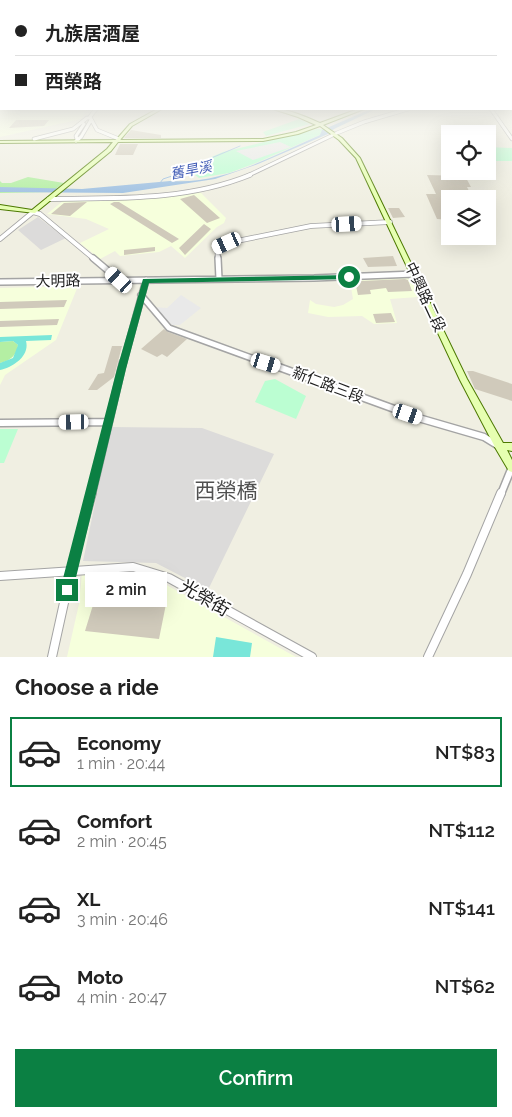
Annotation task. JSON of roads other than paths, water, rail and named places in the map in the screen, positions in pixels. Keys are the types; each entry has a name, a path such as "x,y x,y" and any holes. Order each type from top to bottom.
{"street":[{"path":"0,140 265,140"},
{"path":"62,140 89,142 118,140"},
{"path":"0,239 91,165 118,140"},
{"path":"49,199 133,199 200,190 245,177 305,150 323,140"},
{"name":"中興路二段","path":"343,140 349,144 358,158 464,380 512,467"},
{"path":"0,208 40,214 119,280"},
{"path":"219,279 217,247 227,243 311,226 390,222"},
{"name":"大明路","path":"0,282 314,278 415,274"},
{"path":"52,657 108,422 146,280"},
{"name":"新仁路三段","path":"141,295 169,328 388,407 473,436 484,437 499,446"},
{"path":"0,423 108,422"},
{"path":"499,446 512,447"},
{"path":"428,657 463,582 512,467"},
{"name":"光榮街","path":"0,576 133,568 169,578 312,657"}],"waterway":[{"name":"舊旱溪","path":"178,172 240,146"},
{"name":"舊旱溪","path":"160,183 163,179 172,176"}],"district":[{"name":"西榮橋","path":"226,491"}]}
